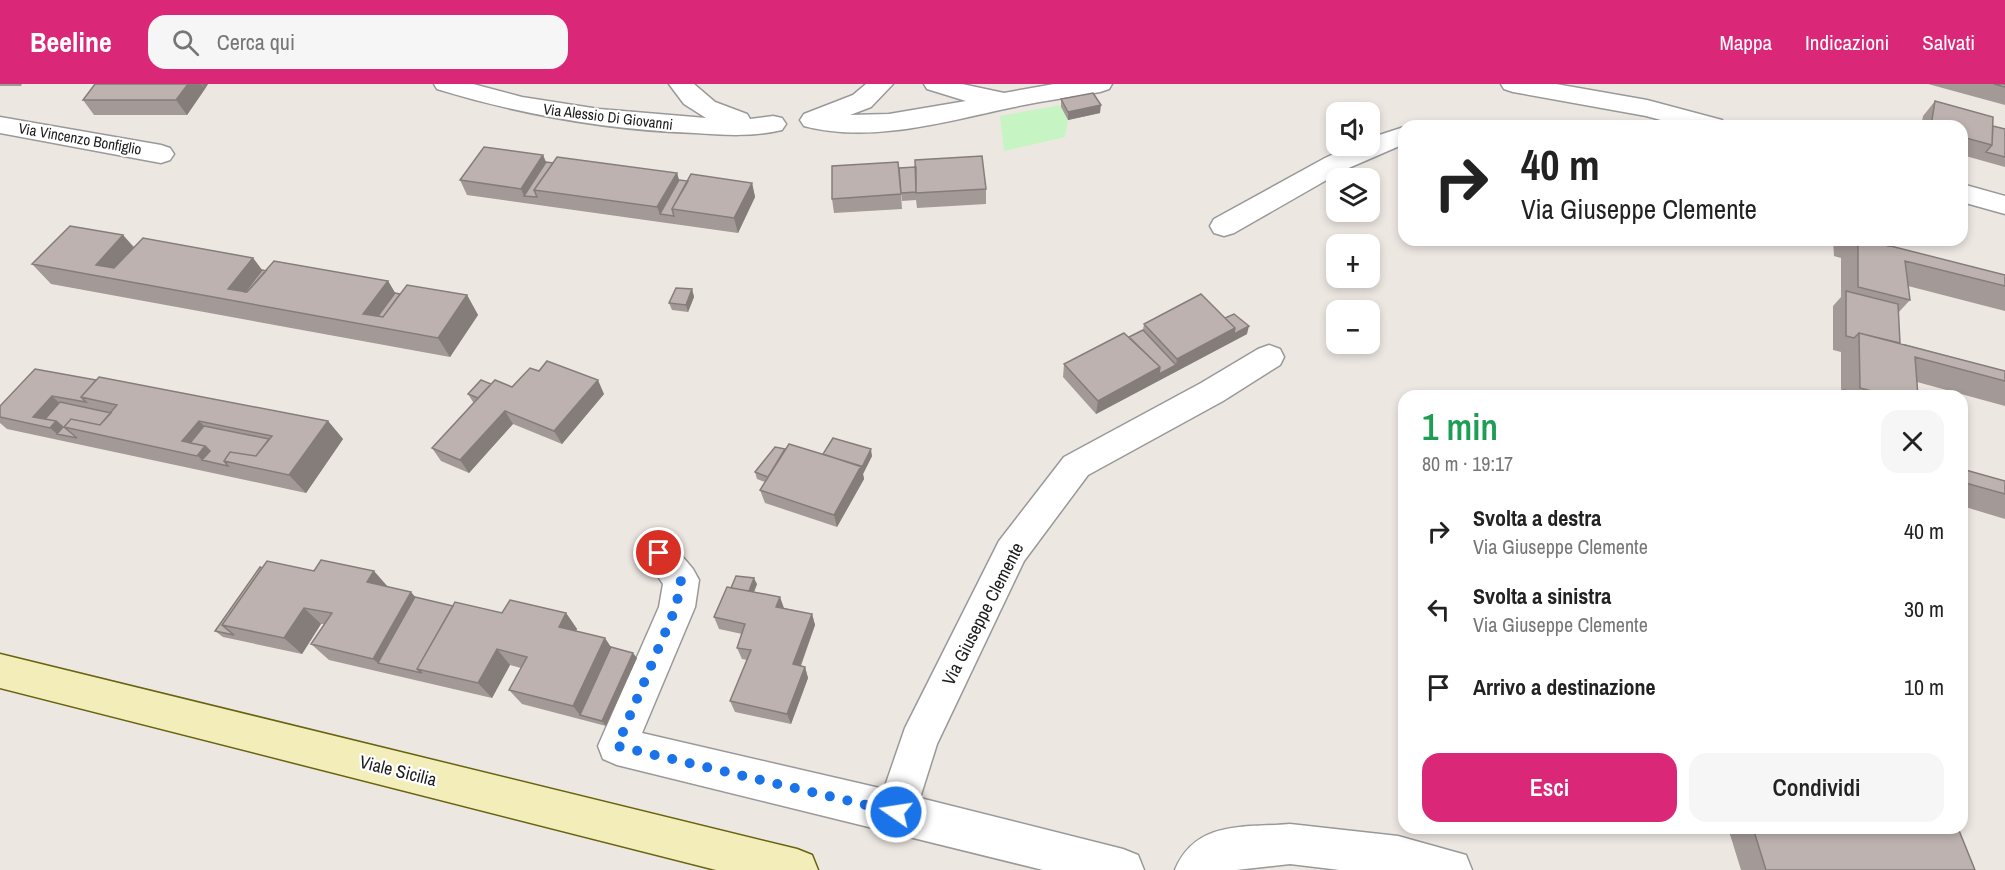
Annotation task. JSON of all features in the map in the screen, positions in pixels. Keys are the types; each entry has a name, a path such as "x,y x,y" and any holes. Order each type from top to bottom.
{"street":[{"name":"Via Alessio Di Giovanni","path":"446,84 526,107 650,125 756,128 813,120 840,112 861,101 881,84"},
{"name":"Via Alessio Di Giovanni","path":"681,84 693,101 709,111 743,122 773,124"},
{"path":"936,84 967,94 1015,99"},
{"name":"Via Alessio Di Giovanni","path":"813,120 836,124 867,123 945,115 1015,99 1100,84"},
{"path":"1513,84 1647,108 1691,120"},
{"path":"1641,120 1647,108"},
{"name":"Via Vincenzo Bonfiglio","path":"0,125 161,154"},
{"path":"1224,226 1322,171 1398,137"},
{"path":"1968,195 2005,205"},
{"name":"Via Giuseppe Clemente","path":"896,812 919,741 1011,551 1076,466 1212,392 1269,357"},
{"path":"659,553 681,580 676,607 617,746 896,812 1123,870"},
{"name":"Viale Sicilia","path":"0,671 796,870"},
{"path":"1196,870 1213,852 1290,844 1398,856 1451,870"}],"green space":[{"path":"1060,105 1068,120 1065,137 1004,151 1000,116"}],"building":[{"path":"95,84 188,84 176,100 83,100"},
{"path":"1093,93 1101,105 1068,112 1061,99"},
{"path":"1935,101 1993,117 1992,145 1968,139 1968,120 1932,120"},
{"path":"1993,126 2005,129 2005,157 1986,152 1992,145"},
{"path":"484,147 543,155 521,189 460,180"},
{"path":"982,156 986,189 916,193 915,160"},
{"path":"557,157 677,173 657,207 534,190"},
{"path":"546,162 553,163 534,190 537,197 524,196"},
{"path":"898,162 901,194 832,199 832,166"},
{"path":"916,167 916,192 901,193 899,168"},
{"path":"691,174 752,183 734,218 672,209"},
{"path":"679,180 688,181 672,209 674,216 660,214"},
{"path":"70,226 123,235 96,265 114,268 143,238 253,258 228,289 247,292 274,261 388,281 363,314 383,317 407,285 467,295 438,338 32,264"},
{"path":"1858,246 1891,246 2005,275 2005,286 1905,261 1910,300 1858,287"},
{"path":"262,270 266,271 245,292"},
{"path":"676,288 692,289 686,305 669,303"},
{"path":"1846,291 1898,304 1900,343 1859,333 1854,338 1846,336"},
{"path":"395,293 400,294 383,317 378,316"},
{"path":"1201,294 1235,328 1177,359 1144,324"},
{"path":"1234,314 1249,326 1234,334 1235,328 1225,318"},
{"path":"1143,330 1176,365 1159,374 1160,367 1129,337"},
{"path":"1124,333 1160,367 1098,401 1064,364"},
{"path":"1859,333 2005,371 2005,381 1915,357 1918,390 1860,388"},
{"path":"547,361 598,380 554,431 505,411 460,460 432,448 495,380 512,387 530,368 539,371"},
{"path":"35,369 96,380 81,397 86,402 52,396 33,417 56,421 50,428 0,417 0,406"},
{"path":"99,377 328,421 289,475 224,461 230,452 256,456 272,436 199,421 182,441 205,446 197,456 64,427 71,419 100,425 117,405 81,397"},
{"path":"481,380 491,384 478,398 468,394"},
{"path":"60,402 111,413 100,425 71,419 64,427 77,438 57,434 63,427 56,421 45,419"},
{"path":"204,426 269,439 256,456 230,452 224,461 228,466 202,460 210,451 205,446 190,443"},
{"path":"833,438 871,449 862,467 823,454"},
{"path":"789,444 861,466 834,515 760,490"},
{"path":"775,447 785,449 768,477 755,472"},
{"path":"1968,471 2005,481 2005,494 1968,484"},
{"path":"321,560 374,571 367,582 411,592 373,659 311,644 332,613 304,608 284,638 222,625 267,561 314,571"},
{"path":"260,567 262,568 222,625 234,635 215,631"},
{"path":"736,576 754,578 749,591 731,588"},
{"path":"727,587 780,597 776,607 812,614 793,664 805,667 787,714 730,701 751,650 737,648 745,624 714,617"},
{"path":"415,597 453,606 417,669 422,673 378,663"},
{"path":"510,600 566,613 559,627 605,638 573,706 509,690 527,657 497,649 478,683 417,669 455,602 502,613"},
{"path":"611,647 633,653 602,721 580,715"},
{"path":"1755,834 1960,834 1975,870 1766,870"}],"route":[{"path":"659,553 681,580 676,607 617,746 896,812"}]}
